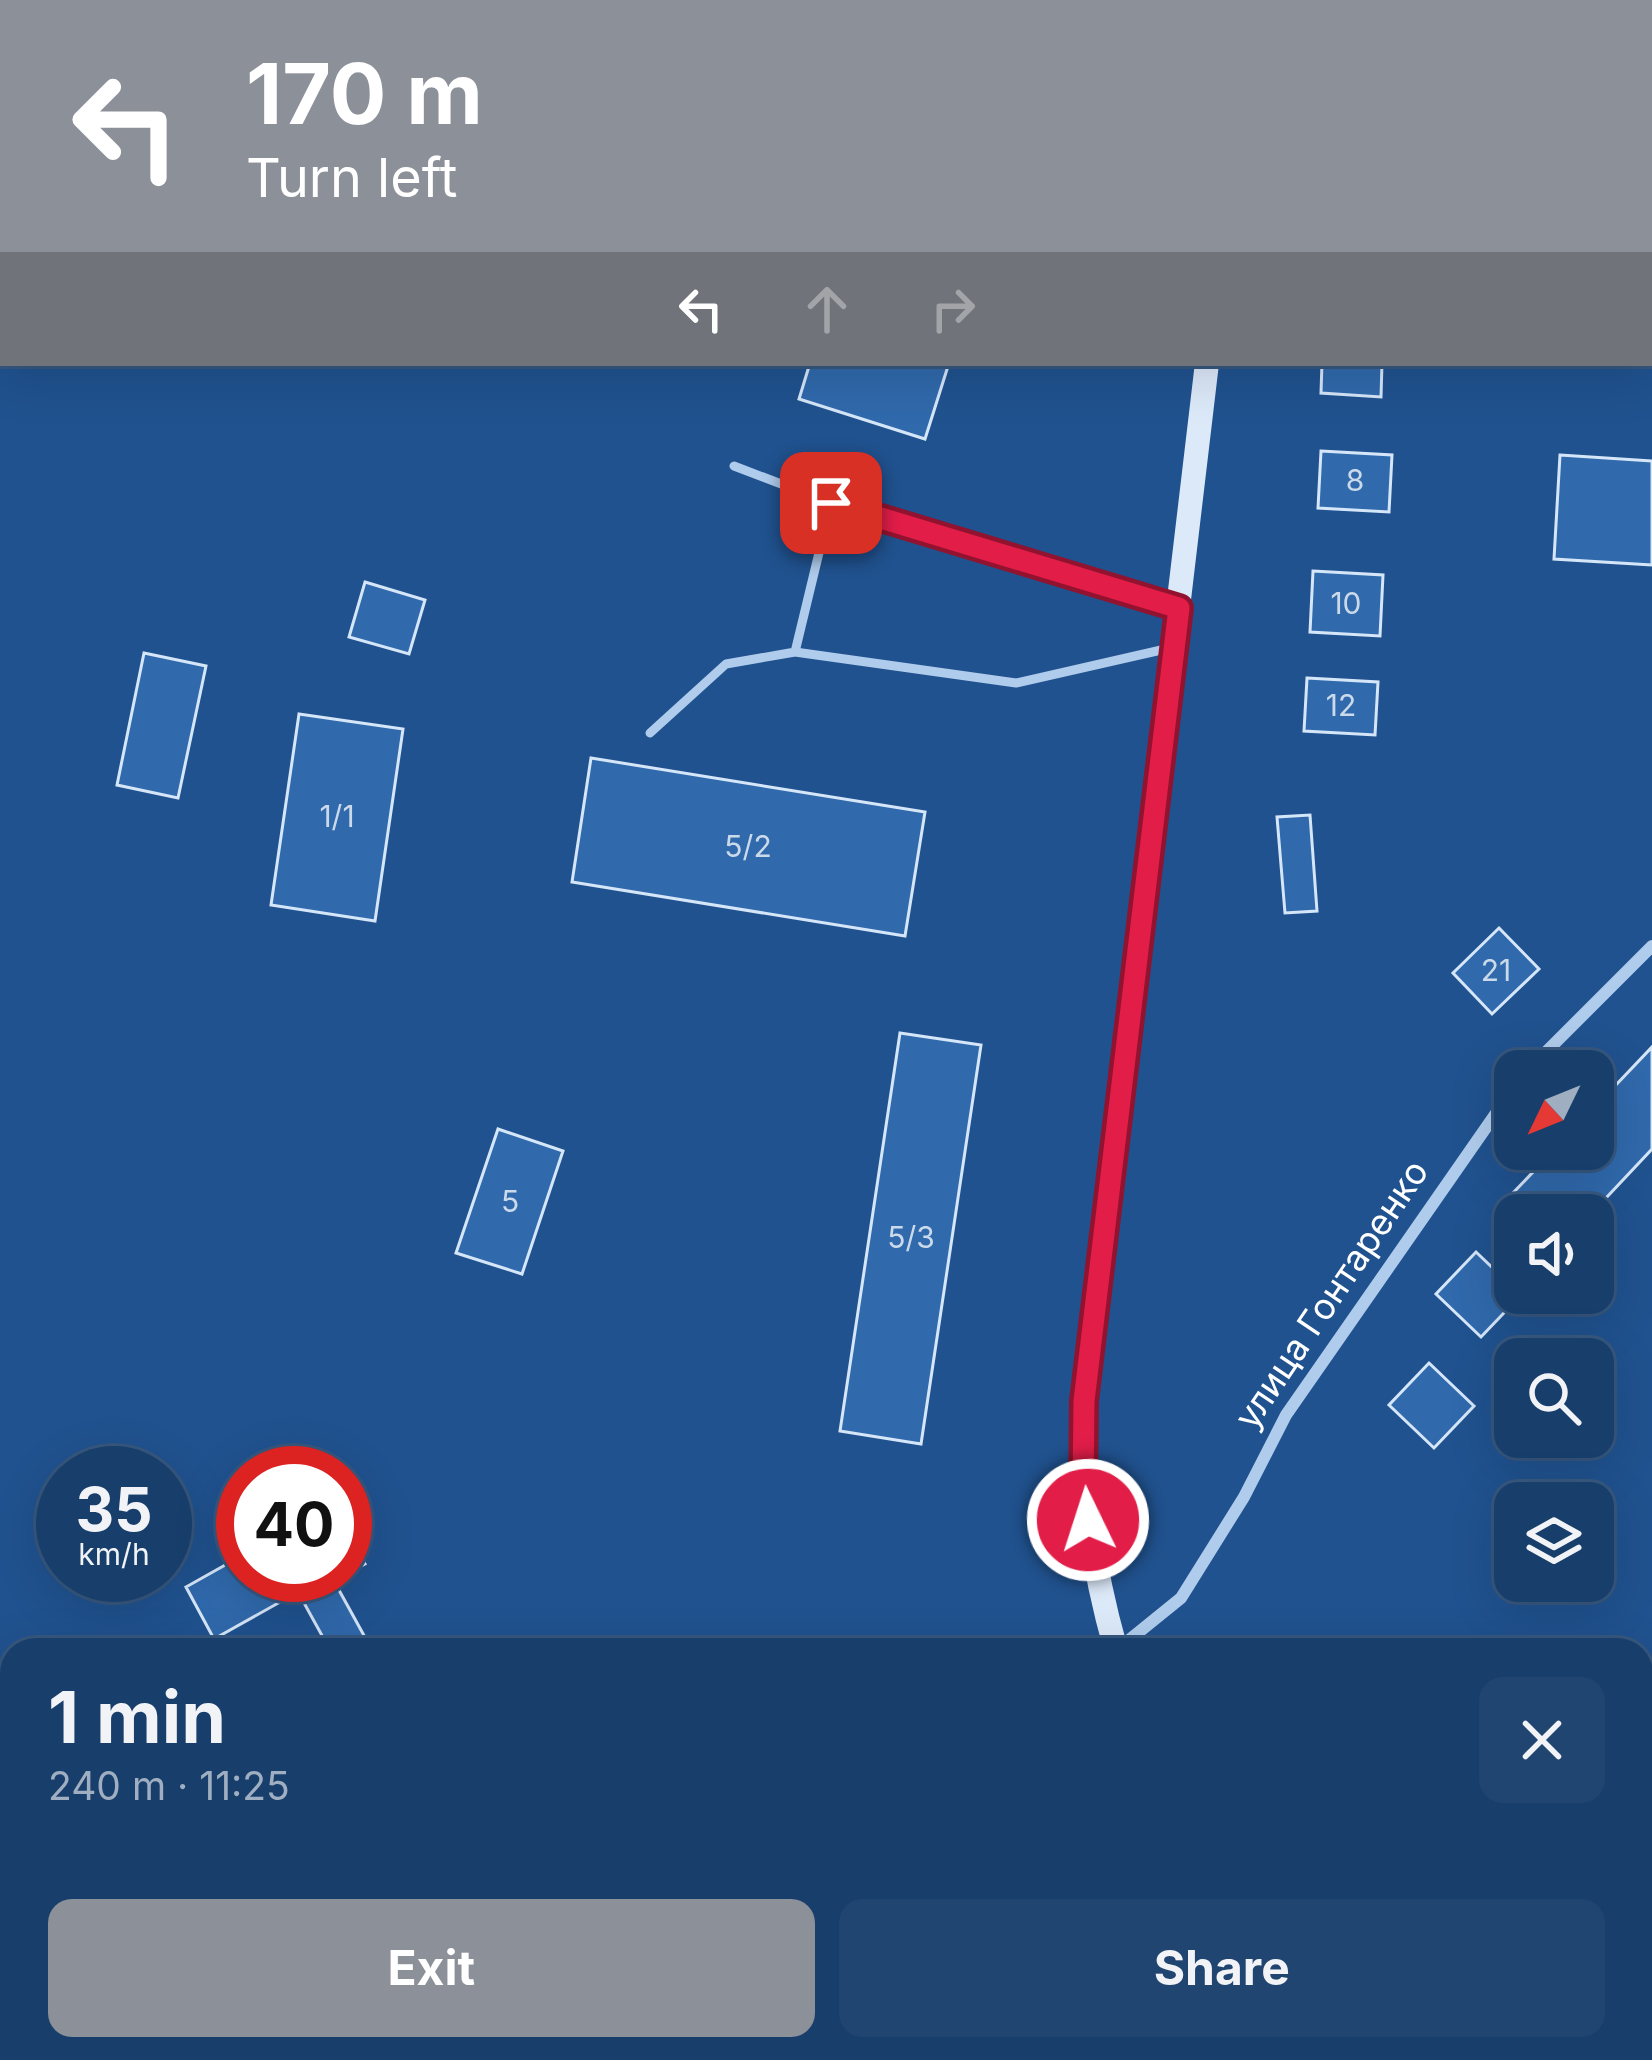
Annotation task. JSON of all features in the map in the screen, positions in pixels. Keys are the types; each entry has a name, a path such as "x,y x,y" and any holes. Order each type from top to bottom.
{"street":[{"path":"1113,1638 1097,1584 1083,1488 1084,1401 1207,366"},
{"path":"1548,1050 1652,946"},
{"name":"улица Гонтаренко","path":"1131,1638 1181,1598 1244,1497 1286,1415 1494,1116"}],"lane":[{"path":"734,466 831,503 1179,608"},
{"path":"795,652 831,503"},
{"path":"650,733 726,664 795,652 1016,683 1175,646"}],"building":[{"path":"809,366 948,366 925,439 799,399"},
{"path":"1322,366 1382,366 1381,397 1321,393"},
{"path":"1321,451 1392,455 1389,512 1318,508"},
{"path":"1560,455 1652,461 1652,565 1554,559"},
{"path":"1313,571 1383,575 1380,636 1310,632"},
{"path":"365,582 425,600 409,654 349,637"},
{"path":"144,653 206,666 178,798 117,785"},
{"path":"1307,678 1378,682 1375,735 1304,731"},
{"path":"299,714 403,729 375,921 271,905"},
{"path":"591,758 925,812 905,936 572,882"},
{"path":"1310,815 1317,911 1285,913 1277,817"},
{"path":"1499,928 1539,969 1492,1014 1453,973"},
{"path":"900,1033 981,1045 921,1444 840,1431"},
{"path":"1652,1047 1652,1149 1610,1194 1513,1193 1535,1170 1614,1170 1614,1087"},
{"path":"498,1129 563,1151 522,1274 456,1253"},
{"path":"1476,1252 1494,1269 1494,1314 1503,1314 1481,1337 1436,1294"},
{"path":"1429,1363 1474,1406 1434,1448 1389,1405"},
{"path":"216,1570 216,1602 280,1602 213,1638 192,1598 192,1584"},
{"path":"304,1602 346,1602 365,1638 323,1638"}],"route":[{"path":"831,503 1179,608 1084,1401 1083,1488 1088,1520"}]}
